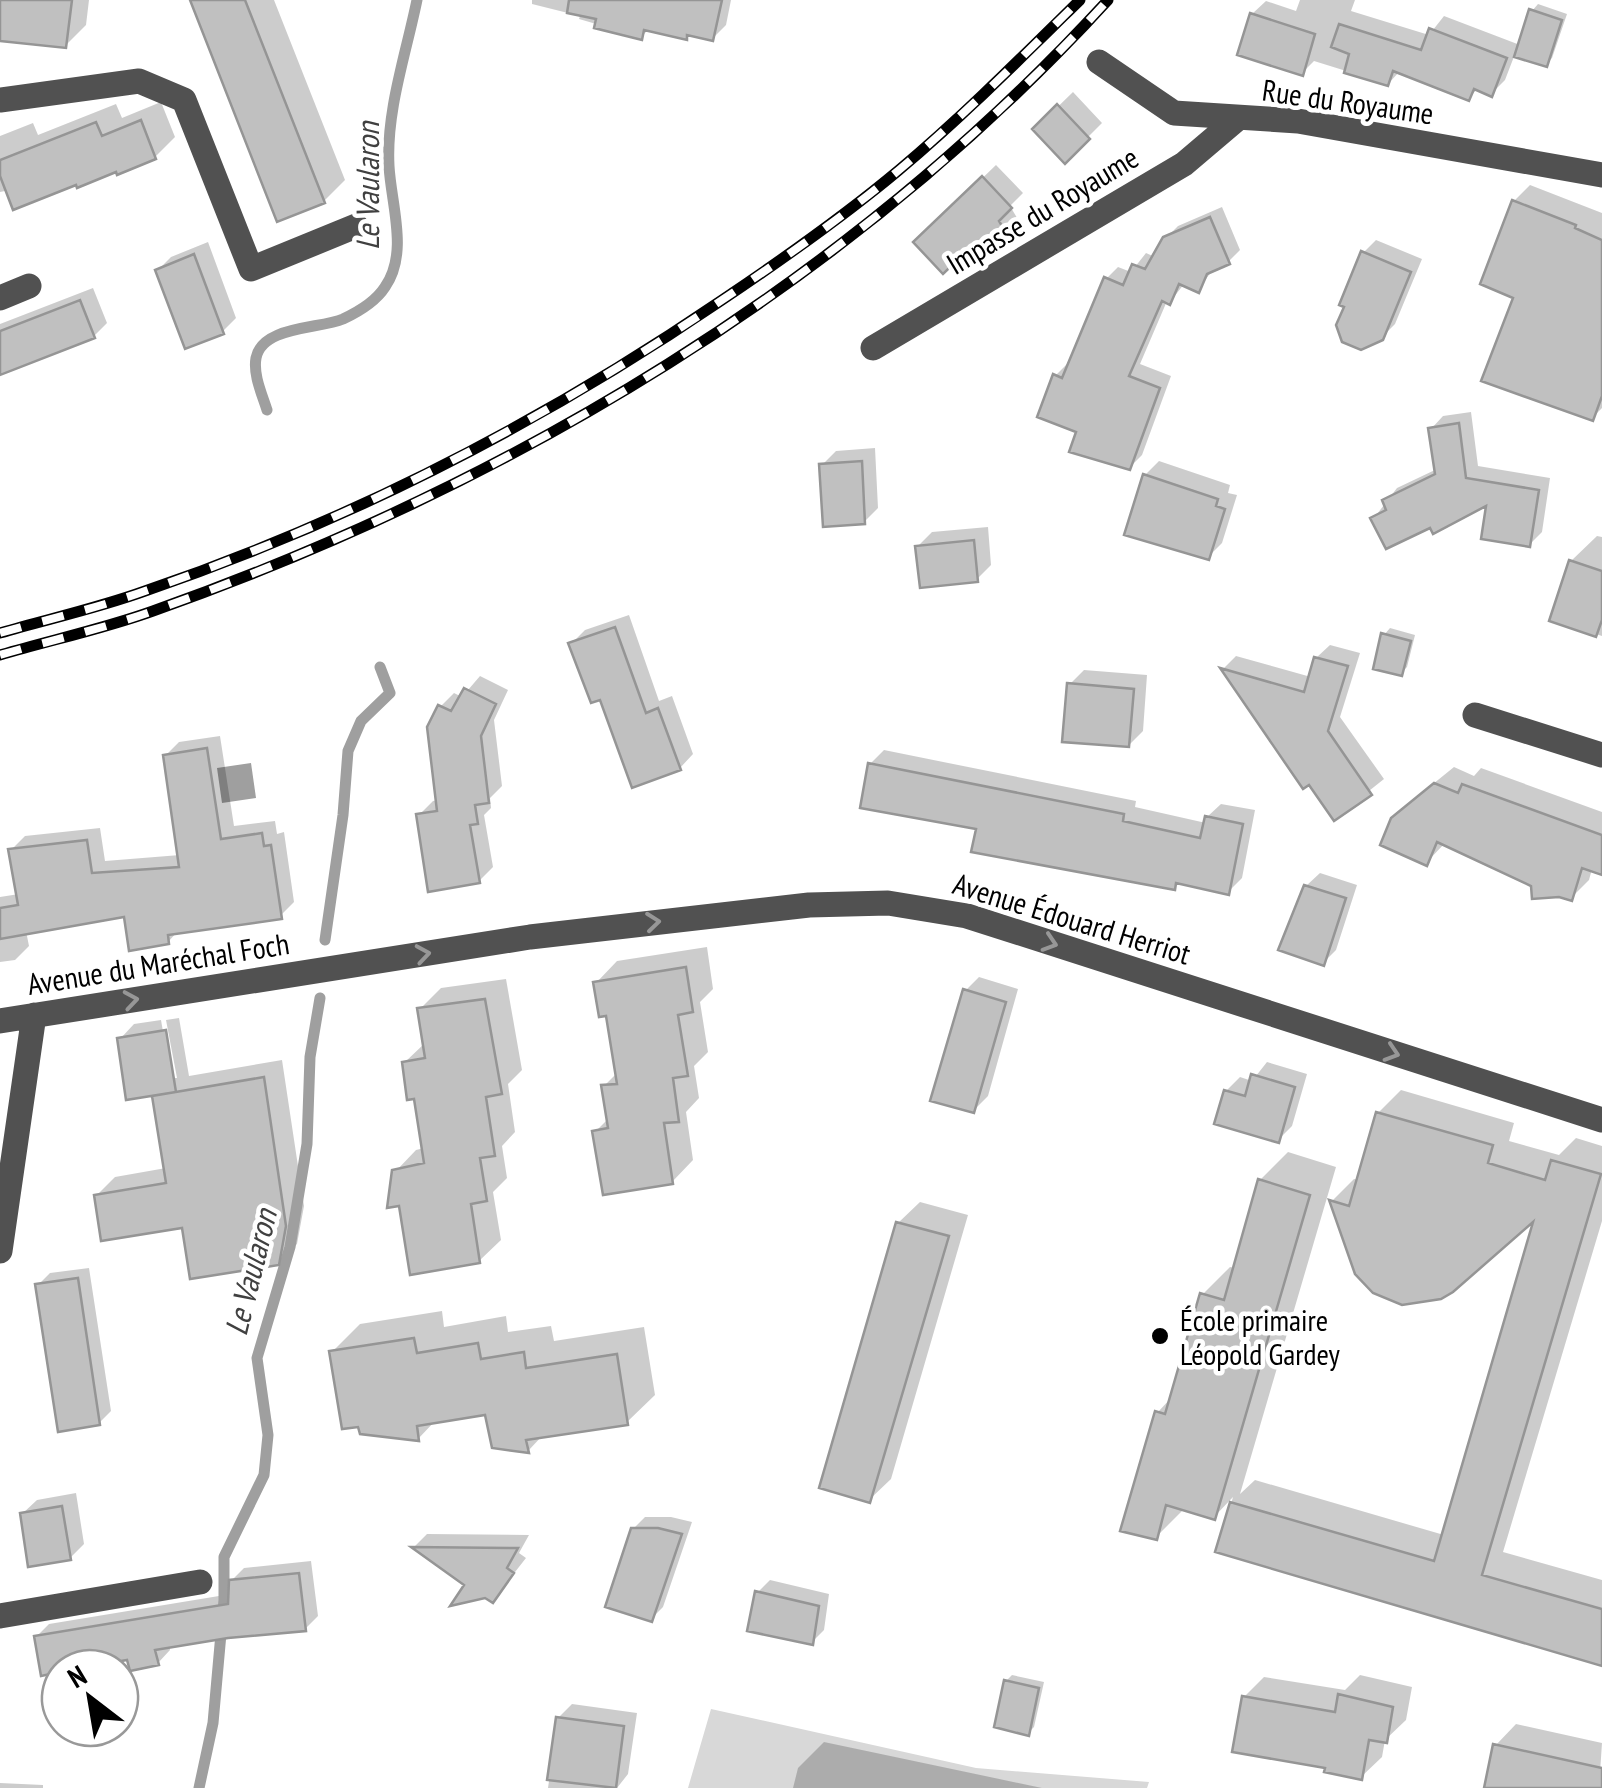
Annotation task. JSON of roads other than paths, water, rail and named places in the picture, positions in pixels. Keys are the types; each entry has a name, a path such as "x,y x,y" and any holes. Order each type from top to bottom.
{"street":[{"name":"Rue du Royaume","path":"1100,62 1174,113 1298,121 1602,175"},
{"path":"0,100 139,82 184,100 252,269 356,226"},
{"name":"Impasse du Royaume","path":"873,348 1184,164 1237,119"},
{"path":"0,298 29,286"},
{"path":"1475,715 1602,755"},
{"name":"Avenue Édouard Herriot","path":"327,968 556,933 809,904 888,903 967,916 1602,1120"},
{"name":"Avenue du Maréchal Foch","path":"0,1021 327,968"},
{"path":"0,1251 34,1015"},
{"path":"0,1616 200,1582"}],"waterway":[{"name":"Le Vaularon","path":"267,410 256,371 260,348 280,334 355,313 377,297 392,274 397,228 389,145 417,0"},
{"name":"Le Vaularon","path":"325,940 348,751 361,721 390,693 380,667"},
{"name":"Le Vaularon","path":"199,1788 213,1723 224,1557 264,1475 268,1435 257,1358 290,1247 307,1144 310,1057 320,998"}],"railway":[{"path":"0,633 127,597 296,533 443,465 585,387 722,300 856,204 946,129 1080,0"},
{"path":"0,655 134,617 287,560 417,502 545,436 668,364 787,284 900,197 1008,102 1108,0"}],"place":[{"name":"École primaire Léopold Gardey","path":"1160,1336"}]}
